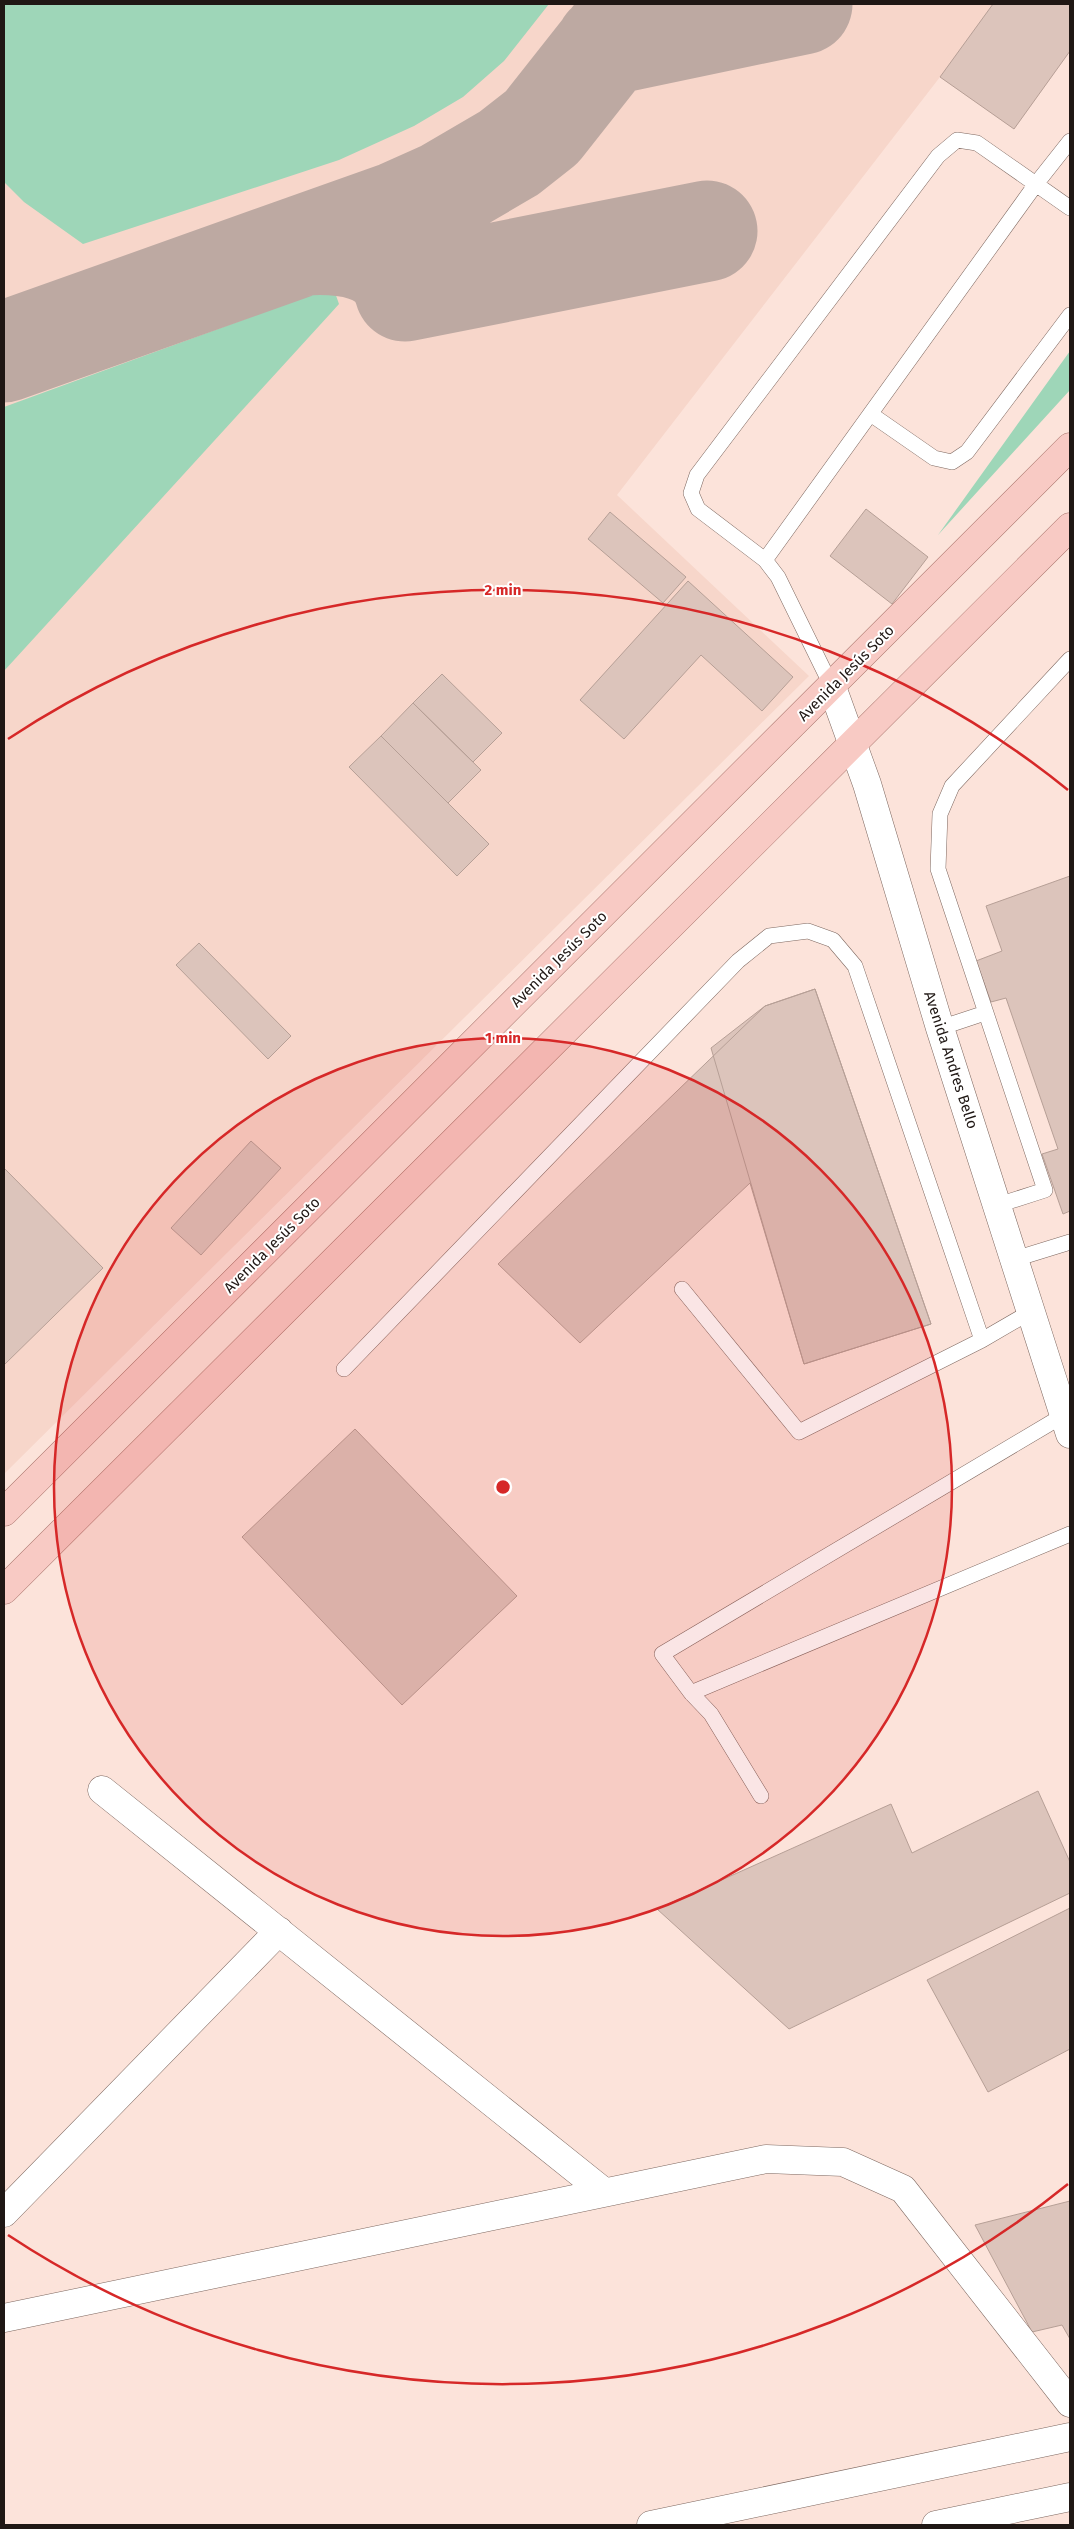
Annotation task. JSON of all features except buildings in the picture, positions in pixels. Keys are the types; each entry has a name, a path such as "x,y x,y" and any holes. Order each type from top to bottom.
{"main road":[{"name":"Avenida Jesús Soto","path":"4,1512 1070,447"},
{"path":"4,1590 1070,527"}],"street":[{"name":"Avenida Andres Bello","path":"832,686 867,784 940,1028 1067,1424"},
{"path":"102,1790 604,2192"},
{"path":"4,2213 279,1931"},
{"path":"4,2318 766,2159 843,2162 903,2189 1070,2403"},
{"path":"651,2525 1070,2437"},
{"path":"936,2525 1070,2497"}],"lane":[{"path":"832,686 778,577 765,560 698,508 691,493 697,475 938,156 957,140 977,143 1070,208"},
{"path":"765,560 872,415 1036,184 1070,141"},
{"path":"872,415 934,458 952,462 967,452 1070,314"},
{"path":"998,1205 1045,1190 938,869 940,814 952,786 1070,659"},
{"path":"344,1369 738,961 769,936 808,931 833,940 855,966 982,1340"},
{"path":"940,1028 986,1013"},
{"path":"1015,1258 1070,1242"},
{"path":"682,1289 799,1432 982,1340 1032,1311"},
{"path":"761,1796 711,1714 691,1693 662,1654 1067,1424"},
{"path":"691,1693 1070,1534"}],"shaded area":[{"path":"4,4 1070,4 1070,51 1014,129 940,77 617,495 809,676 4,1474"}],"green space":[{"path":"4,4 549,4 504,61 463,97 414,126 339,160 83,244 24,202 4,182"},
{"path":"333,287 339,304 4,671 4,407"},
{"path":"1070,351 1070,390 938,535"}],"taxiway":[{"path":"4,352 397,212 444,191 509,153 542,127 639,4"},
{"path":"606,45 802,4"},
{"path":"305,245 335,245 365,251 390,265 399,276 405,291 707,231"}]}
